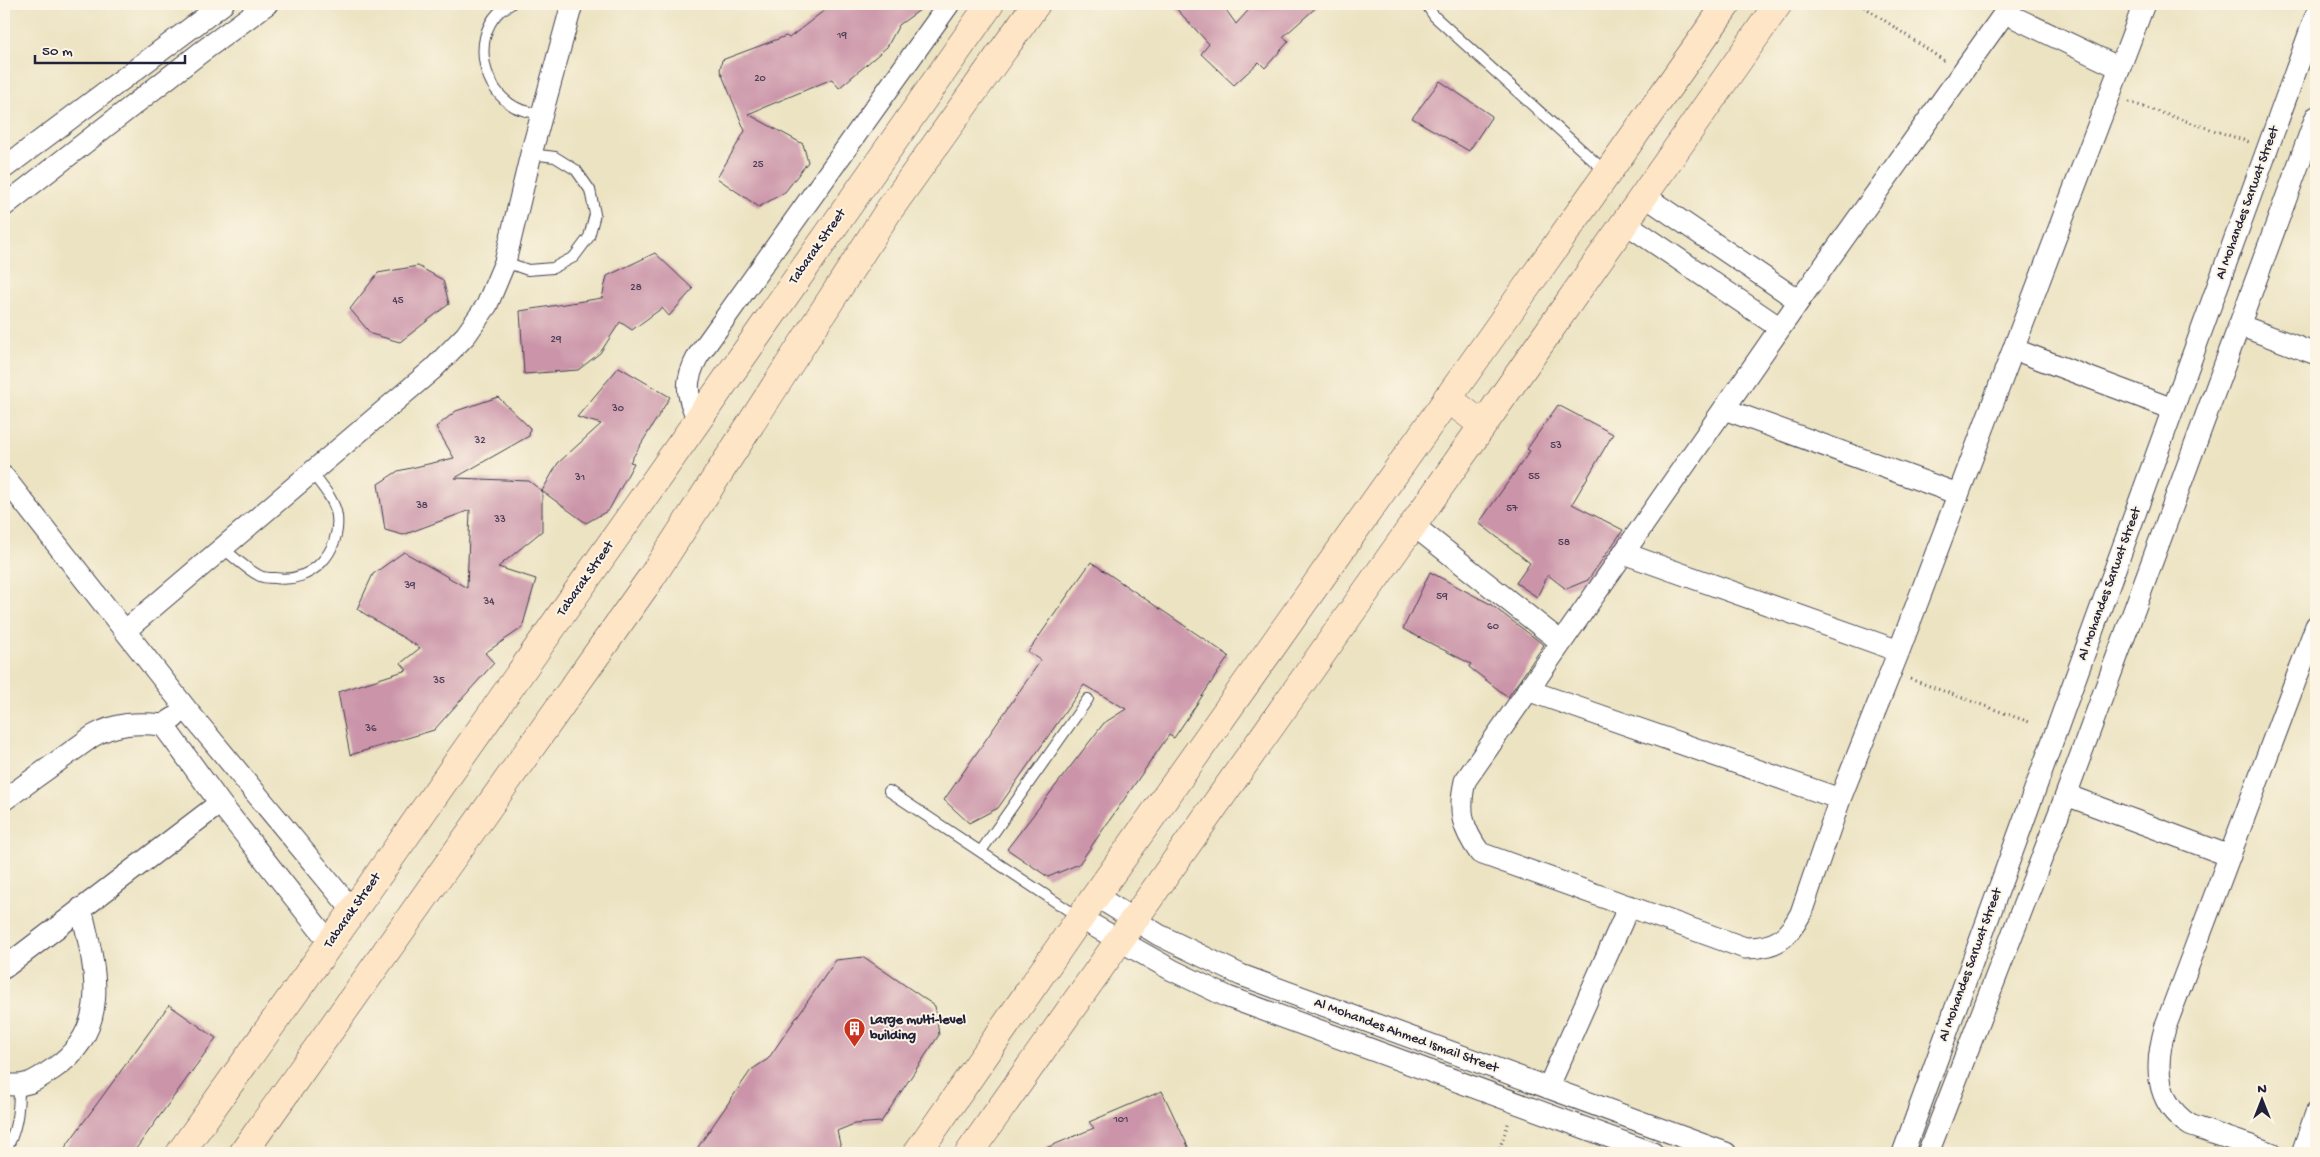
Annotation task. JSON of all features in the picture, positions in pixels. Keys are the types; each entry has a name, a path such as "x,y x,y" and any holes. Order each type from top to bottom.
{"street":[{"path":"4,168 223,4"},
{"path":"4,206 200,53 267,4"},
{"path":"126,630 434,369 466,335 487,305 505,262 541,115 572,4"},
{"path":"698,418 690,404 687,387 690,371 698,356 949,4"},
{"name":"Tabarak Street","path":"180,1153 353,912 990,4"},
{"path":"243,1153 652,578 889,210 1036,4"},
{"path":"917,1153 1080,918 1727,4"},
{"path":"969,1153 1778,4"},
{"path":"2120,68 2008,8 1780,328 1465,781 1461,800 1462,819 1469,837 1480,853 1745,948 1763,948 1780,941 1793,929 1840,799 1890,672 2109,95 2120,68 2144,4"},
{"name":"Al Mohandes Sarwat Street","path":"1902,1153 2316,15"},
{"name":"Al Mohandes Sarwat Street","path":"1928,1153 2066,795 2316,117"},
{"path":"1643,194 1799,301"},
{"path":"1624,222 1780,328"},
{"path":"2239,325 2316,354"},
{"path":"2013,349 2173,409"},
{"path":"2192,355 2223,367"},
{"path":"1447,398 1483,425"},
{"path":"1724,409 1958,494"},
{"path":"4,477 187,710 353,912"},
{"path":"1413,525 1561,642"},
{"path":"1623,553 1898,651"},
{"path":"2270,1153 2190,1125 2174,1110 2162,1091 2157,1069 2166,1025 2316,626"},
{"path":"1527,690 1840,799"},
{"path":"4,800 92,736 105,729 139,722 163,725 187,710"},
{"path":"163,725 220,803 330,943"},
{"path":"2066,795 2230,856"},
{"path":"4,968 220,803"},
{"name":"Al Mohandes Ahmed Ismail Street","path":"1096,896 1126,930 1172,970 1228,997 1653,1153"},
{"path":"1548,1088 1629,906"},
{"path":"11,1085 39,1079 67,1060 89,1028 97,990 95,966 81,908"},
{"name":"Al Mohandes Ahmed Ismail Street","path":"1080,918 1126,930 1186,950 1241,975 1726,1153"},
{"path":"2302,1153 2316,1113"}],"lane":[{"path":"511,4 498,14 485,38 484,64 494,89 515,107 541,115"},
{"path":"1426,4 1434,16 1607,173"},
{"path":"505,262 528,270 553,268 574,257 589,238 595,214 590,190 576,170 555,157 531,154"},
{"path":"223,548 261,576 288,580 300,578 321,564 336,542 337,515 326,492 312,474"},
{"path":"981,851 1088,699"},
{"path":"889,791 1080,918"},
{"path":"4,1153 12,1141 19,1114 11,1085"}],"path":[{"path":"1860,4 1962,73"},
{"path":"2109,95 2268,148"},
{"path":"1890,672 2032,723"},
{"path":"1498,1153 1516,1104"}],"building":[{"path":"928,4 899,25 887,47 839,88 832,79 748,114 803,144 808,162 785,192 759,207 717,178 745,131 720,70 722,60 786,36 789,38 831,5"},
{"path":"1172,4 1222,4 1236,24 1254,4 1320,4 1283,37 1289,41 1265,68 1259,62 1234,85 1201,54 1209,44"},
{"path":"1440,81 1492,116 1469,151 1412,118"},
{"path":"655,253 693,289 669,316 662,308 632,330 620,322 600,353 578,370 524,374 520,311 602,298 607,276"},
{"path":"418,266 443,280 449,304 400,342 371,334 350,309 378,273"},
{"path":"619,367 670,397 630,462 634,463 609,510 586,523 542,491 558,463 601,424 577,417"},
{"path":"498,397 530,428 529,436 455,478 529,481 542,491 542,531 498,567 536,579 522,628 485,653 494,663 434,730 350,755 338,692 407,670 401,663 420,648 357,609 373,574 404,552 467,588 470,510 403,535 385,530 378,484 398,471 454,458 436,427 456,411"},
{"path":"1558,405 1613,434 1572,504 1623,530 1588,580 1566,589 1548,575 1537,597 1516,583 1530,563 1479,523 1530,451 1527,449"},
{"path":"1091,562 1229,656 1174,738 1169,735 1079,864 1048,877 1007,849 1104,723 1126,709 1084,685 998,808 969,823 944,800 1041,660 1028,652"},
{"path":"1430,572 1490,604 1544,645 1508,697 1469,667 1471,664 1403,629"},
{"name":"Large multi-level building","path":"864,957 935,1006 939,1035 881,1122 854,1124 837,1131 842,1153 694,1153 751,1070 768,1059 836,960"},
{"path":"169,1005 216,1038 133,1153 61,1153"},
{"path":"1162,1091 1191,1153 1034,1153 1094,1128 1089,1122"}],"place":[{"name":"Large multi-level building","path":"854,1047"}]}
